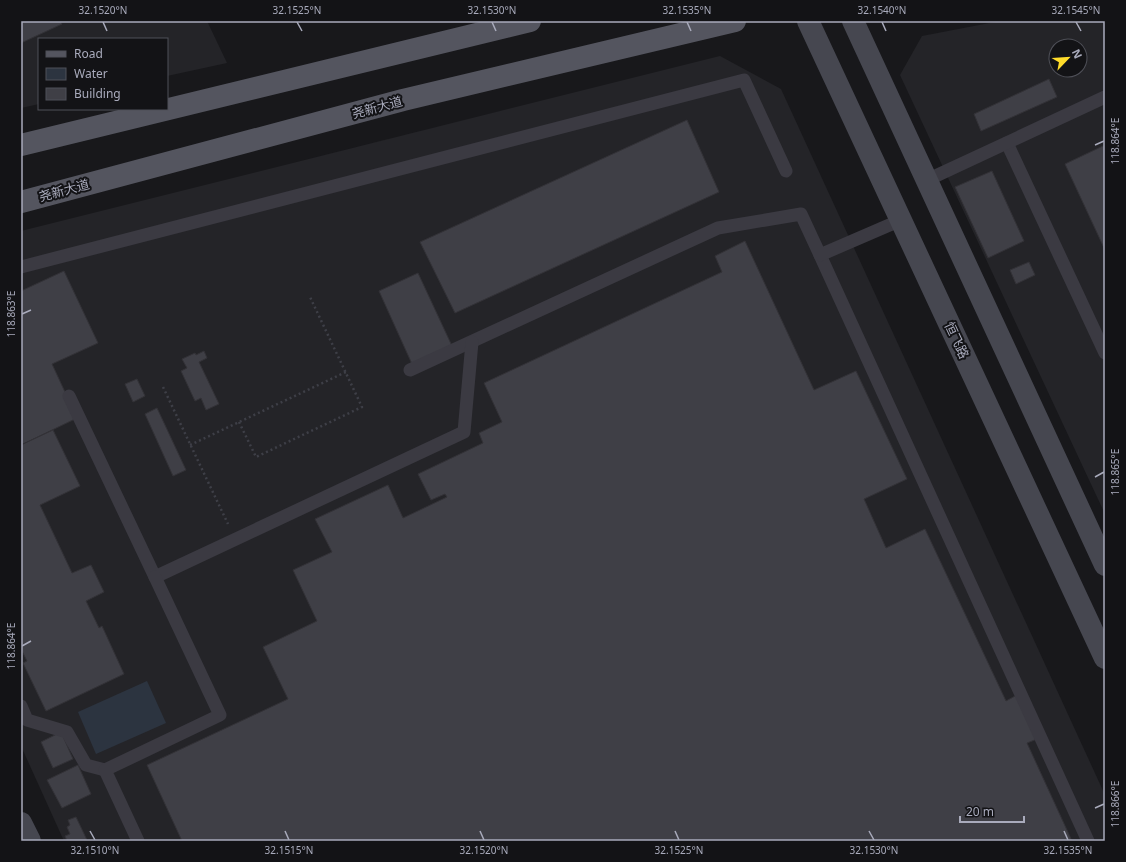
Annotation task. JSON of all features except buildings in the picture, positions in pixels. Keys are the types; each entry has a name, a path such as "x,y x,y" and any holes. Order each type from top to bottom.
{"main road":[{"path":"168,109 530,21"},
{"name":"尧新大道","path":"21,202 403,100 735,21"},
{"name":"恒飞路","path":"808,21 1105,658"},
{"path":"854,21 1105,565"},
{"path":"21,145 165,110"},
{"path":"21,823 30,841"}],"lane":[{"path":"21,266 744,80 786,171"},
{"path":"927,180 1105,97"},
{"path":"1007,143 1105,353"},
{"path":"410,370 718,228 802,214 1088,841"},
{"path":"820,256 901,220"},
{"path":"155,577 464,432 472,342"},
{"path":"21,706 27,720 67,732 86,765 105,770 220,715 69,396"},
{"path":"105,770 138,841"}],"path":[{"path":"239,422 256,457 362,407 310,297"},
{"path":"190,445 346,372"},
{"path":"163,387 235,539"}],"shaded area":[{"path":"21,21 207,21 227,63 168,76 168,38 38,38 38,104 21,108"},
{"path":"1000,21 1105,21 1105,514 900,75 922,36"},
{"path":"720,56 781,89 1105,795 1105,841 64,841 21,746 21,231"}],"water":[{"path":"147,681 166,723 96,754 78,712"}]}
